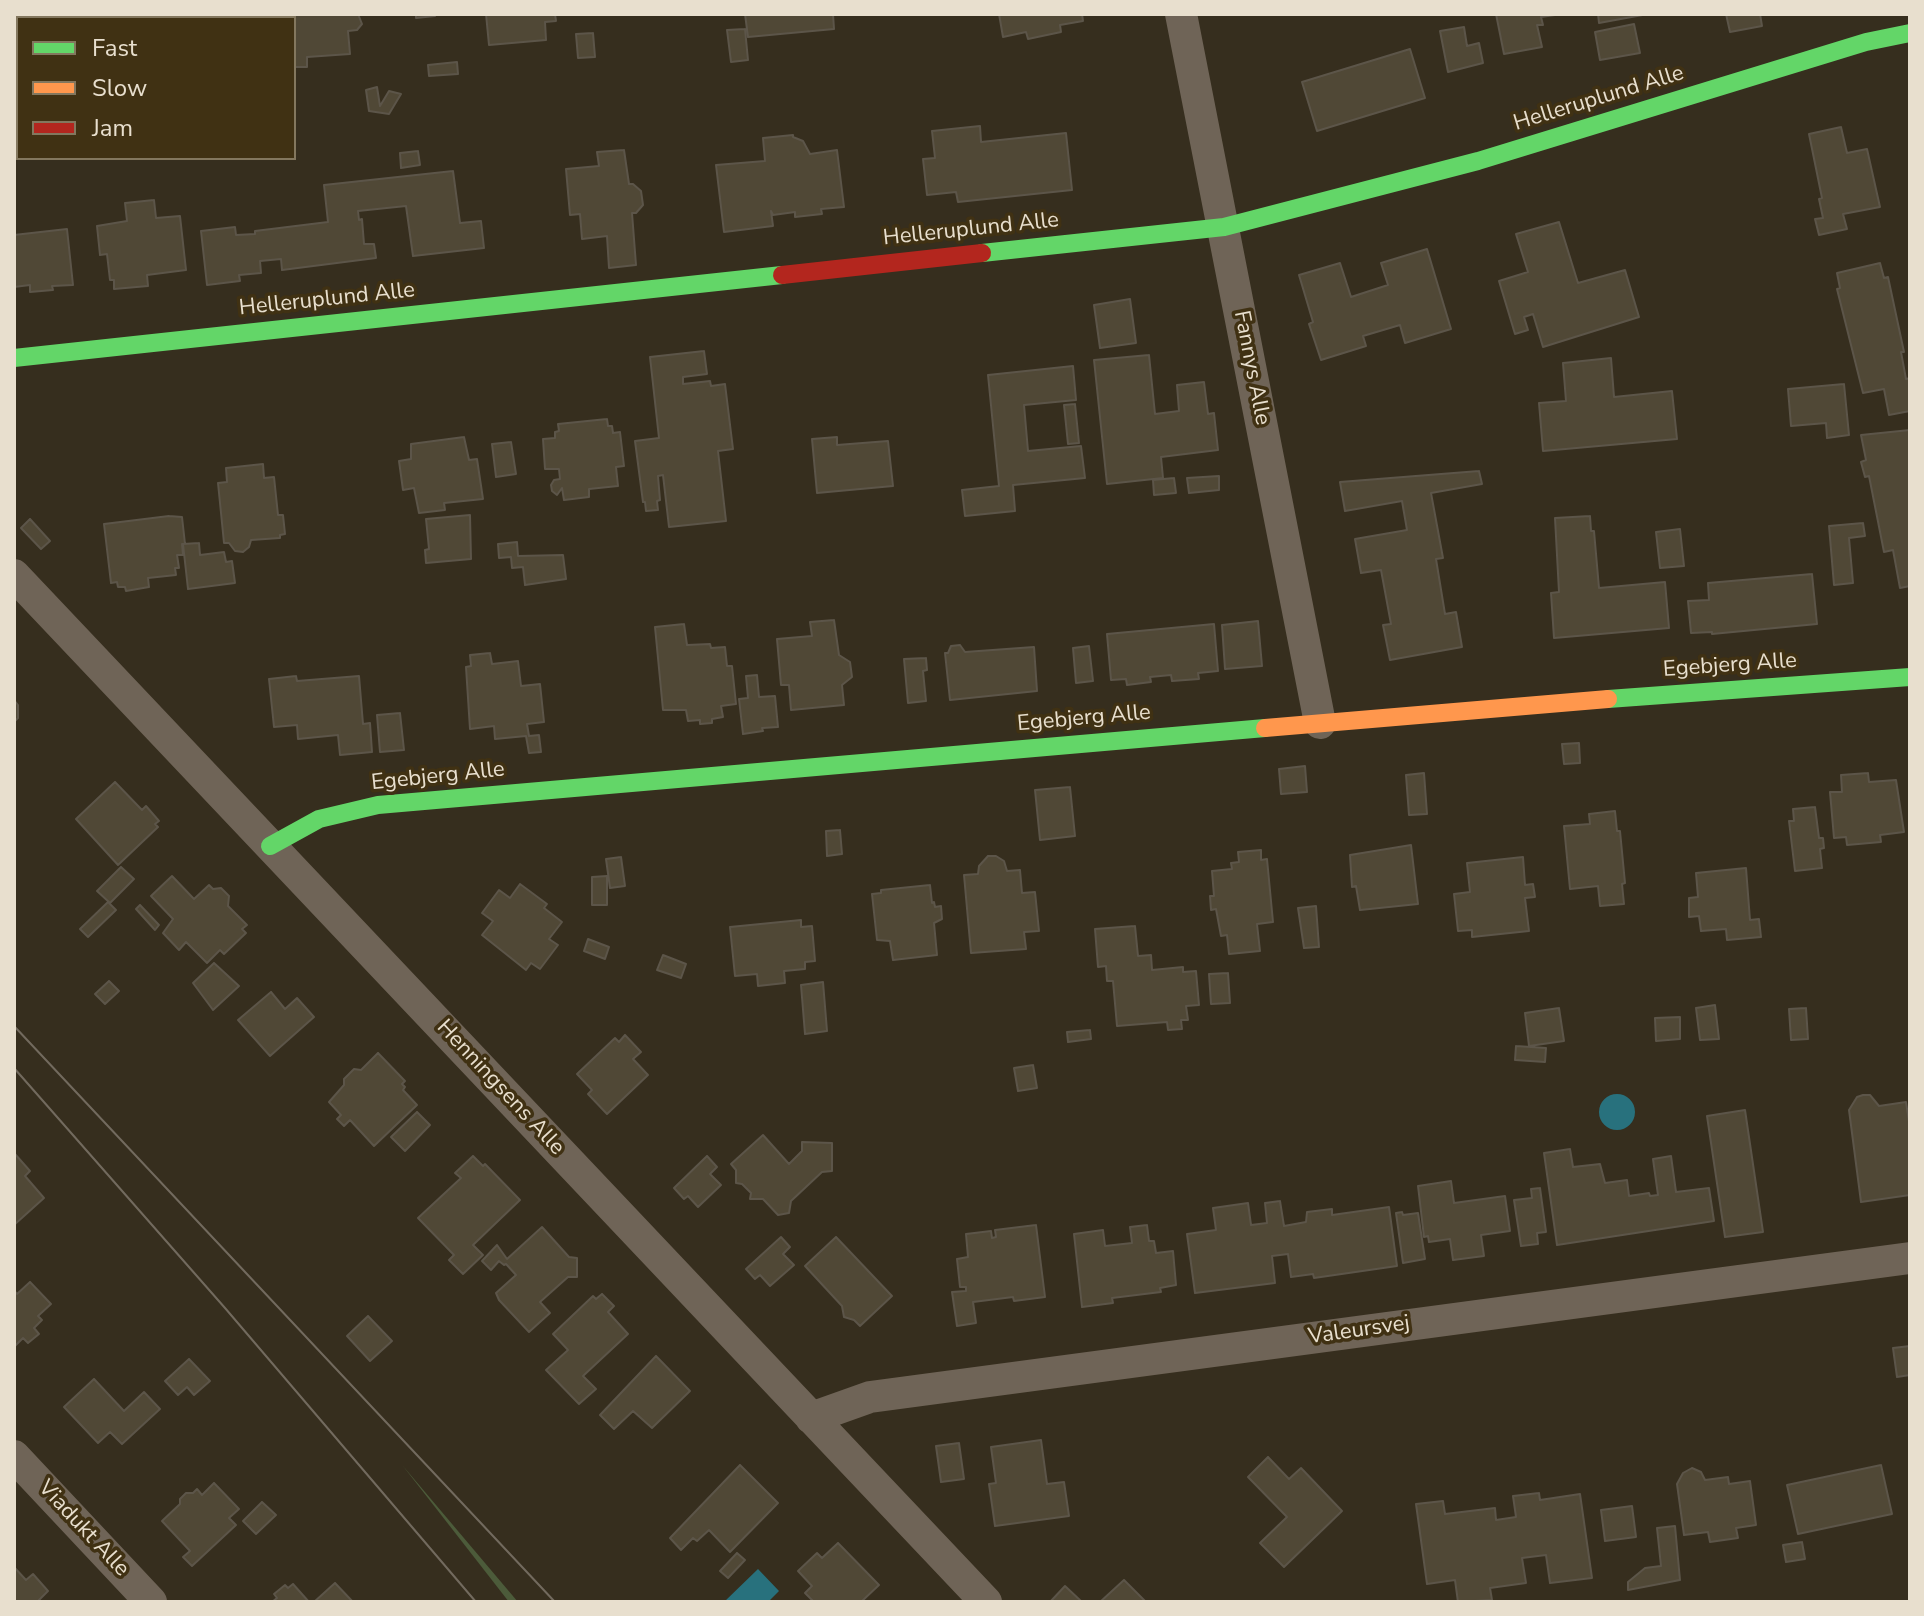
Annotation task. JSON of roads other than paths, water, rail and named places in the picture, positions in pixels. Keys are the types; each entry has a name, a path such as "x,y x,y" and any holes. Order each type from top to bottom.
{"street":[{"name":"Fannys Alle","path":"1181,14 1320,723"},
{"name":"Helleruplund Alle","path":"14,358 1224,227 1478,161 1866,42 1910,33"},
{"name":"Henningsens Alle","path":"14,575 986,1602"},
{"name":"Egebjerg Alle","path":"270,846 319,819 378,805 1320,723 1910,677"},
{"name":"Valeursvej","path":"811,1418 870,1397 1910,1258"},
{"name":"Viadukt Alle","path":"14,1456 151,1602"}],"water":[{"path":"1617,1094 1630,1099 1635,1112 1630,1125 1617,1130 1604,1125 1599,1112 1604,1099"},
{"path":"758,1569 779,1591 768,1602 724,1602"}],"tram line":[{"path":"14,1026 555,1602"},
{"path":"14,1068 225,1308 476,1602"}]}
